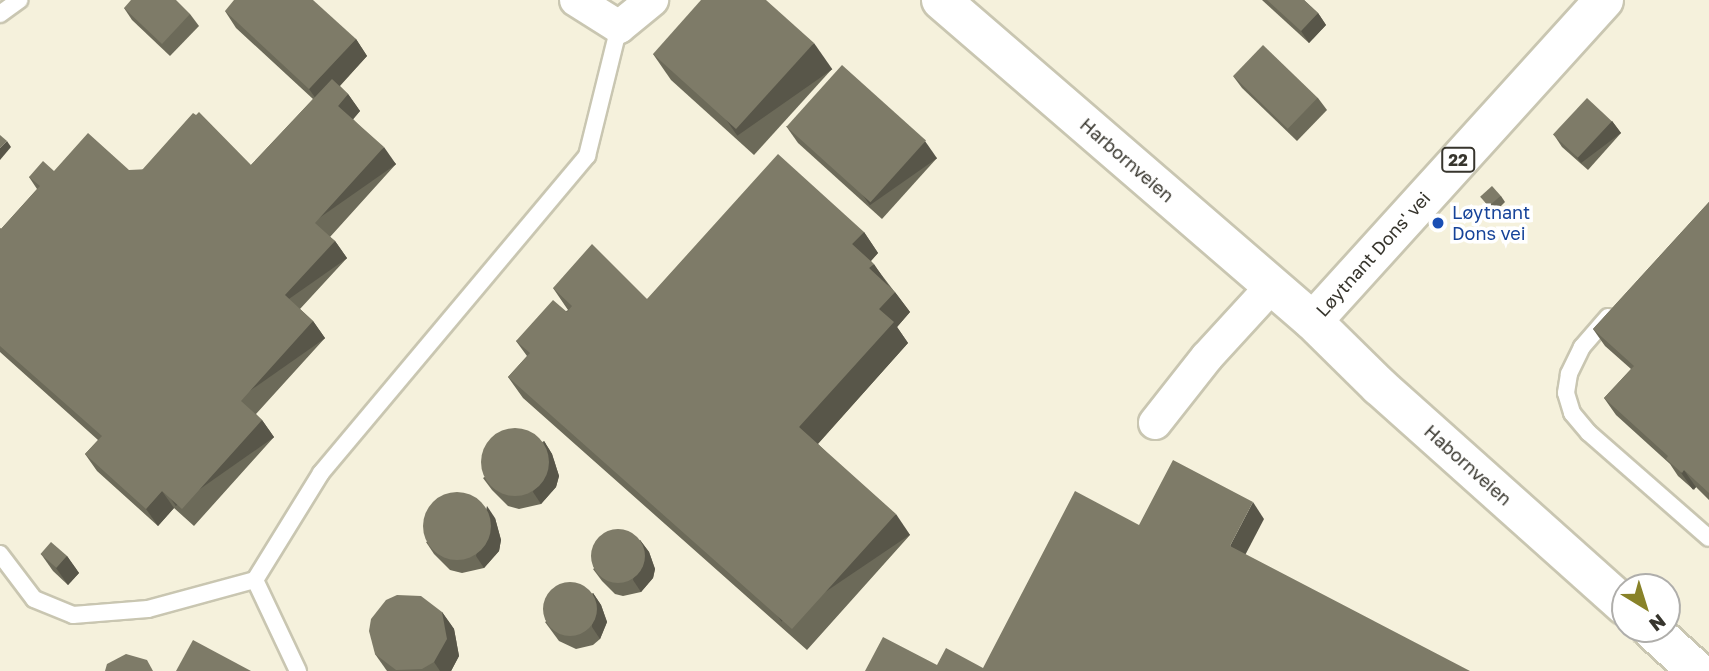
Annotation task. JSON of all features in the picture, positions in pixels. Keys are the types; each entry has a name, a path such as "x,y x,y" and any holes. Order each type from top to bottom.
{"main road":[{"name":"Harbornveien","path":"941,0 1313,321"},
{"name":"Løytnant Dons' vei","path":"1313,321 1604,0"},
{"name":"Habornveien","path":"1313,321 1379,386 1611,593"},
{"path":"1667,643 1698,671"}],"street":[{"path":"576,0 619,27 652,0"},
{"path":"1154,423 1272,286"}],"lane":[{"path":"0,14 19,0"},
{"path":"0,554 34,599 73,615 148,609 254,580 321,473 587,156 619,27"},
{"path":"1623,300 1582,347 1569,374 1566,393 1572,413 1589,433 1709,538"},
{"path":"254,580 299,671"}],"building":[{"path":"131,0 176,0 190,14 162,44 124,8"},
{"path":"234,0 313,0 356,39 309,89 225,11"},
{"path":"701,0 766,0 814,43 736,129 653,54"},
{"path":"1267,0 1304,0 1318,13 1301,31"},
{"path":"1263,45 1318,98 1288,129 1233,76"},
{"path":"842,65 926,141 870,202 786,127"},
{"path":"332,79 348,94 338,106 384,147 315,223 335,241 285,295 313,321 241,401 262,420 182,509 162,491 146,509 85,454 102,436 0,346 0,228 40,186 29,177 43,161 54,171 88,133 129,170 142,170 193,113 196,115 199,112 251,165"},
{"path":"1587,98 1612,121 1578,158 1553,135"},
{"path":"0,135 7,141 0,148"},
{"path":"778,154 864,232 852,244 874,264 869,268 895,292 879,309 894,322 799,427 896,514 792,629 508,377 530,353 516,341 553,300 567,312 572,306 553,288 592,244 647,299"},
{"path":"1492,186 1501,196 1489,206 1480,197"},
{"path":"1709,202 1709,493 1684,470 1682,473 1666,459 1668,456 1604,398 1634,366 1593,329"},
{"path":"522,428 543,443 549,455 547,475 539,486 522,496 508,496 491,486 483,475 481,455 491,438 502,430"},
{"path":"1173,460 1253,502 1230,546 1470,671 865,671 883,637 937,665 946,648 983,668 1075,491 1139,525"},
{"path":"450,492 464,492 476,497 486,507 491,526 486,545 476,555 464,560 450,560 438,555 428,545 423,533 423,519 428,507 438,497"},
{"path":"618,529 637,537 645,556 637,575 618,583 599,575 591,556 599,537"},
{"path":"51,542 67,556 56,568 41,554"},
{"path":"570,582 589,590 597,609 589,628 570,636 551,628 543,609 551,590"},
{"path":"397,595 421,596 442,612 447,639 434,662 422,669 396,670 375,654 369,631 371,619 386,600"},
{"path":"193,640 251,671 176,671"},
{"path":"126,654 147,660 153,671 105,671 107,664"}],"place":[{"name":"Løytnant Dons vei","path":"1438,223"}]}
